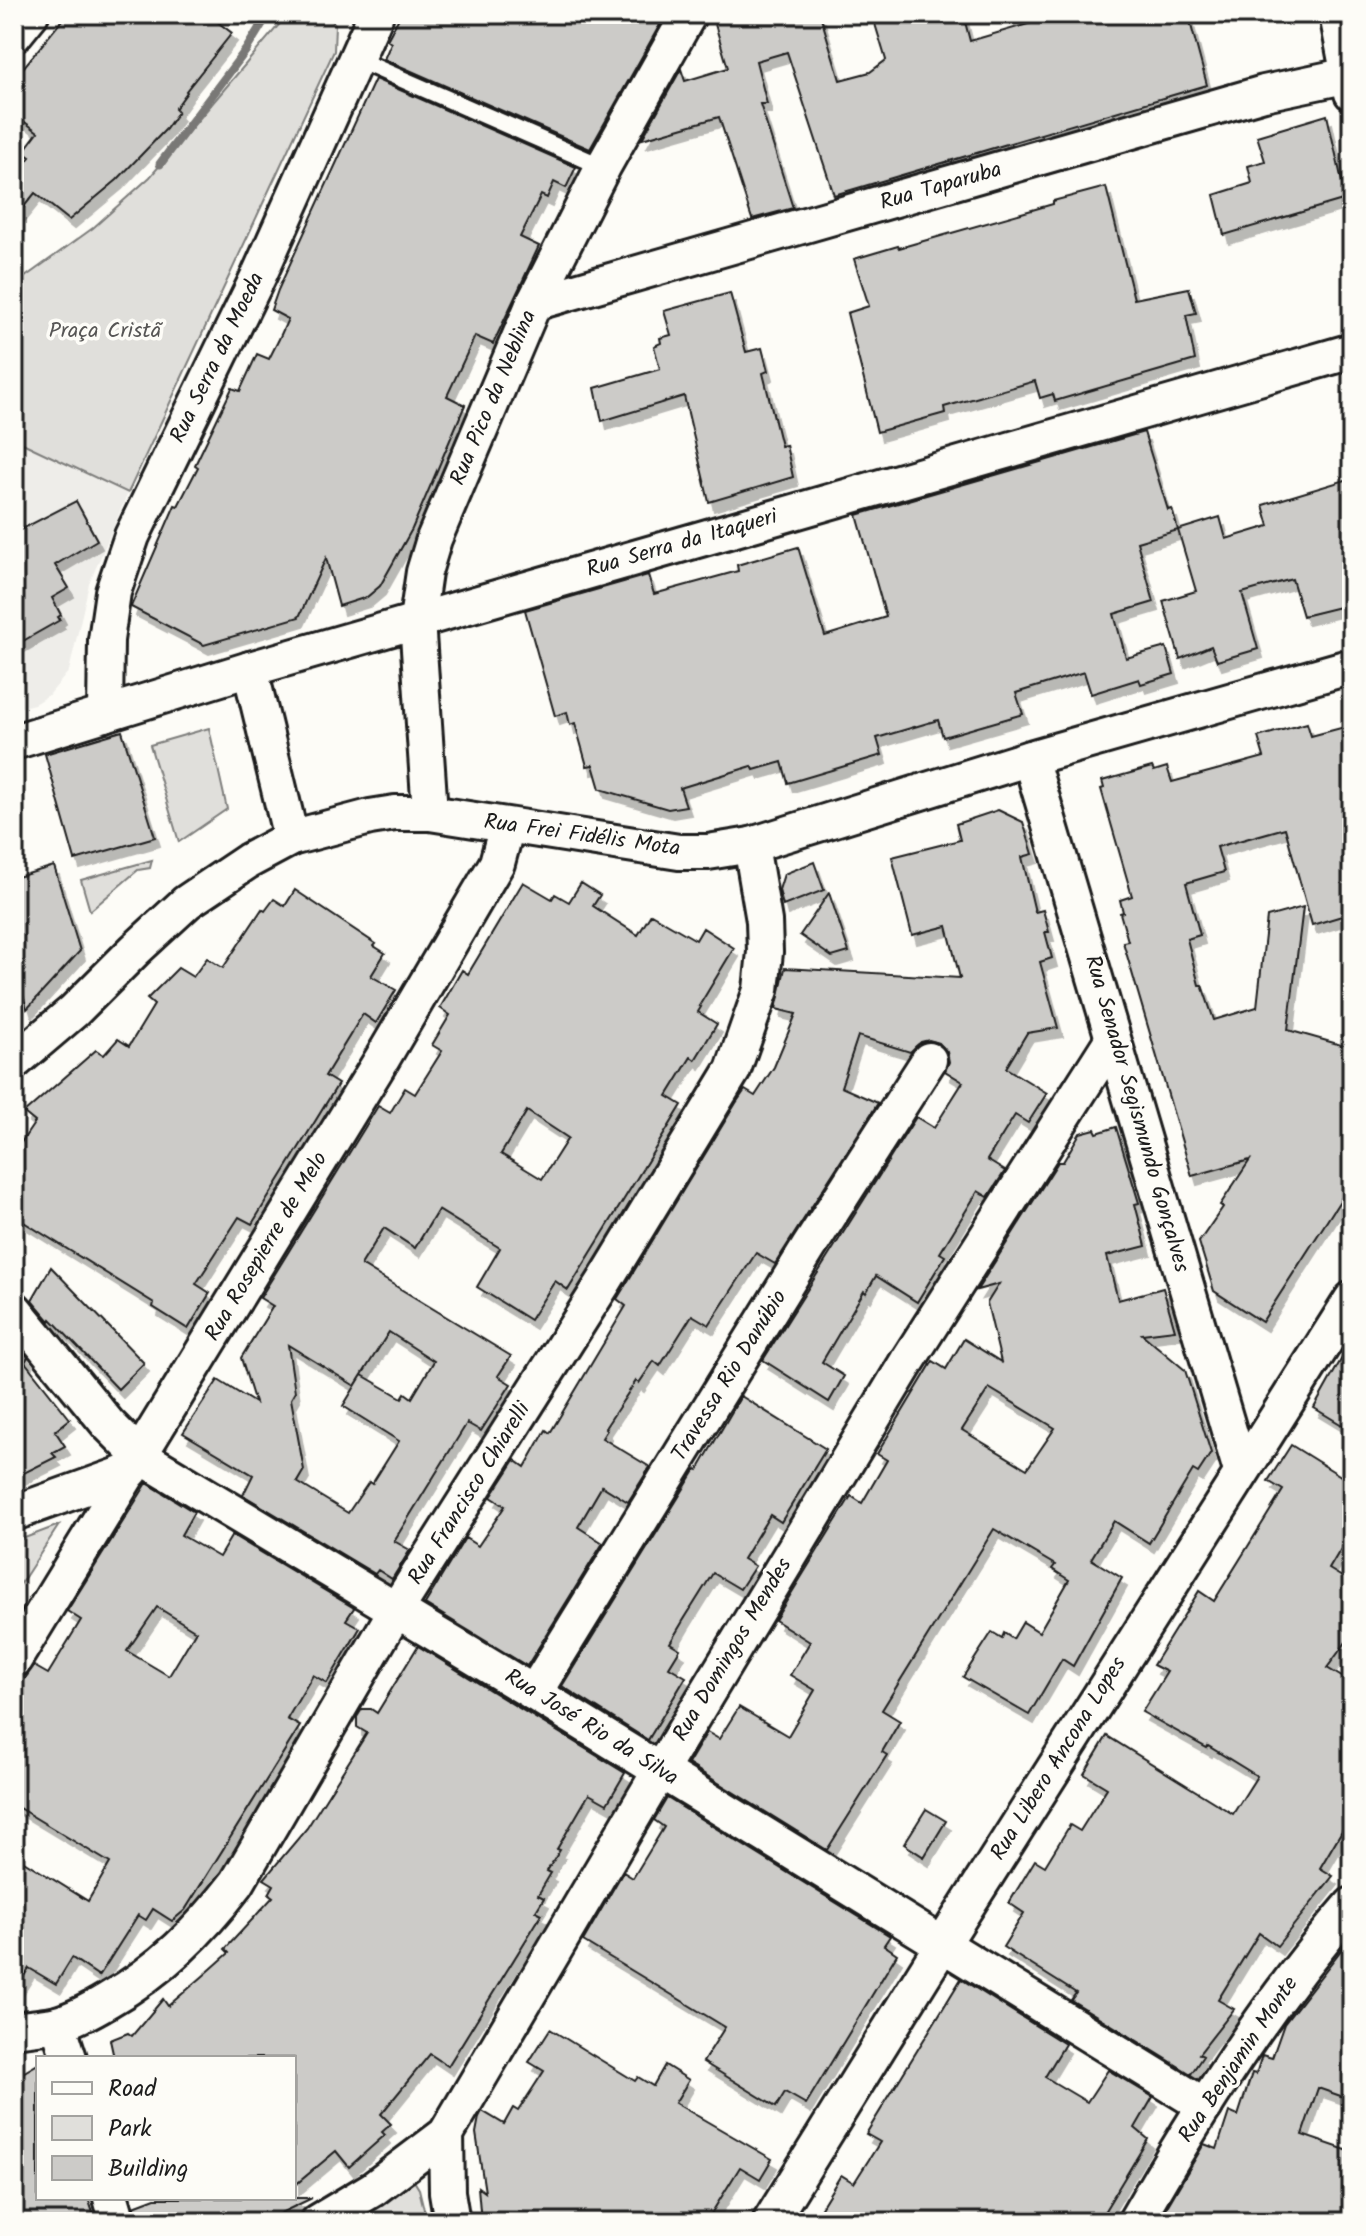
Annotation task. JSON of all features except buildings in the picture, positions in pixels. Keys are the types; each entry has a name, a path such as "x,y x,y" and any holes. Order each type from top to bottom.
{"street":[{"path":"14,35 31,14"},
{"name":"Rua Serra da Moeda","path":"105,714 106,640 113,592 132,536 259,275 376,14"},
{"name":"Rua Pico da Neblina","path":"430,813 417,620 424,572 434,539 534,303 603,167 689,14"},
{"path":"1343,26 1350,84"},
{"name":"Rua Taparuba","path":"534,303 1264,93 1350,84"},
{"name":"Rua Serra da Itaqueri","path":"14,742 417,620 1352,351"},
{"name":"Rua Frei Fidélis Mota","path":"14,1062 74,1011 187,902 248,861 291,838 382,815 430,813 679,852 708,852 751,845 1030,758 1352,666"},
{"path":"250,669 291,838"},
{"name":"Rua Senador Segismundo Gonçalves","path":"1030,758 1241,1471"},
{"name":"Rua Rosepierre de Melo","path":"14,1660 382,1059 497,863 507,826"},
{"name":"Rua Francisco Chiarelli","path":"14,2030 58,2024 93,2009 143,1980 183,1946 237,1883 396,1610 604,1282 733,1070 761,990 765,952 764,921 751,845"},
{"name":"Rua Domingos Mendes","path":"318,2222 373,2189 446,2134 660,1771 915,1349 1112,1040"},
{"name":"Travessa Rio Danúbio","path":"534,1693 809,1247 929,1060"},
{"name":"Rua Libero Ancona Lopes","path":"770,2222 1352,1299"},
{"name":"Rua José Rio da Silva","path":"14,1309 108,1424 135,1464 396,1610 1205,2106"},
{"path":"14,1513 135,1464"},
{"name":"Rua Benjamin Monte","path":"1135,2222 1205,2106 1270,2010 1352,1905"},
{"path":"58,2024 68,2056"},
{"path":"446,2134 447,2192 452,2222"},
{"path":"112,2200 118,2222"}],"lane":[{"path":"356,59 603,167"}],"shaded area":[{"path":"14,440 128,493 89,584 69,671 50,694 34,704 14,709"}],"green space":[{"name":"Praça Cristã","path":"288,14 326,14 335,24 334,51 128,493 14,439 14,285 93,228 150,177"},
{"path":"209,728 227,809 179,842 150,745"},
{"path":"152,860 150,868 138,870 90,911 81,880"},
{"path":"59,1525 14,1594 14,1542"},
{"path":"407,2180 414,2181 419,2189 427,2222 348,2222"}],"waterway":[{"path":"160,164 246,50 268,14"}]}
